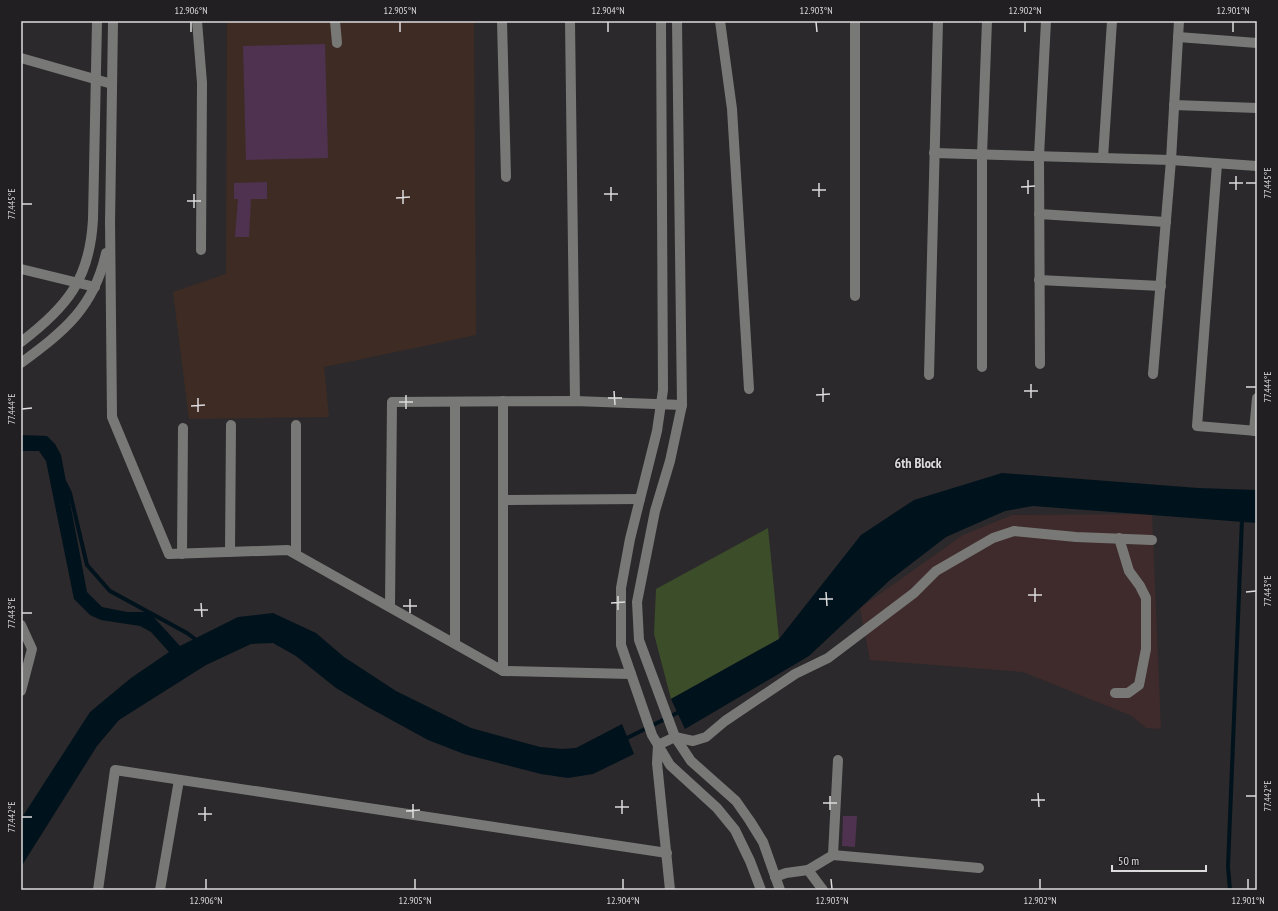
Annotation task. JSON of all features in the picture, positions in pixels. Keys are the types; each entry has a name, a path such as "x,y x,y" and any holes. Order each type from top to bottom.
{"street":[{"path":"21,342 56,314 78,283 87,258 92,232 97,21"},
{"path":"114,21 110,219 112,417 169,554 288,550 390,606 503,671 631,674"},
{"path":"198,21 202,83 201,250"},
{"path":"335,21 337,43"},
{"path":"502,21 506,177"},
{"path":"570,21 575,401"},
{"path":"661,21 663,157 662,404 630,539 621,588 621,645 650,729 658,745 670,765 717,808 735,830 750,861 760,890"},
{"path":"677,21 682,405 670,461 655,511 637,602 639,640 664,711 675,736 691,761 736,801 743,811 763,842 780,890"},
{"path":"720,21 732,109 749,390"},
{"path":"855,296 856,21"},
{"path":"930,375 938,21"},
{"path":"982,367 982,155 987,21"},
{"path":"1040,364 1039,156 1046,21"},
{"path":"1103,158 1112,21"},
{"path":"1153,374 1171,160 1179,21"},
{"path":"1178,37 1257,43"},
{"path":"21,58 112,84"},
{"path":"1174,105 1257,108"},
{"path":"934,153 1171,160 1257,166"},
{"path":"1216,164 1197,426 1256,431 1257,398"},
{"path":"1039,214 1166,222"},
{"path":"21,363 58,336 82,309 94,287 104,263 110,219"},
{"path":"21,269 94,287"},
{"path":"1039,280 1160,286"},
{"path":"502,401 503,671"},
{"path":"390,606 392,402 575,401 682,405"},
{"path":"455,402 455,643"},
{"path":"230,424 230,552"},
{"path":"296,425 296,554"},
{"path":"182,554 183,428"},
{"path":"503,500 640,499"},
{"path":"658,745 675,736 693,741 706,737 725,721 795,674 828,658 914,593 936,571 993,538 1014,531 1076,537 1152,540"},
{"path":"1115,693 1128,693 1139,685 1146,648 1146,598 1140,586 1129,571 1119,538"},
{"path":"21,625 32,649 21,691"},
{"path":"658,745 657,763 670,890"},
{"path":"833,855 838,760"},
{"path":"98,890 115,770 667,853"},
{"path":"160,890 179,780"},
{"path":"775,877 793,871 808,870 833,855 979,868"},
{"path":"808,870 823,890"}],"shaded area":[{"path":"227,21 474,21 476,335 324,367 329,417 189,419 173,292 226,274"},
{"path":"1152,514 1161,729 1146,728 1132,716 1023,672 870,660 860,608 963,535 1012,515"}],"green space":[{"path":"768,528 779,639 671,699 654,634 656,589"}],"water":[{"path":"21,435 47,436 55,444 61,455 87,592 102,607 127,612 149,612 180,646 238,617 273,613 316,633 344,657 396,691 471,728 540,747 562,749 576,748 622,724 634,754 593,774 568,778 541,774 464,754 428,740 366,706 336,688 296,656 273,643 251,644 206,665 119,720 97,746 21,867 21,819 90,712 131,678 169,652 151,632 140,626 101,620 90,615 74,599 46,461 39,451 21,451"},
{"path":"1002,473 1198,488 1257,490 1257,523 1033,506 1005,511 946,537 890,580 809,656 685,729 671,699 779,639 861,535 914,500"}],"building":[{"path":"325,44 328,158 246,160 243,46"},
{"path":"267,182 267,199 251,199 249,237 235,237 238,199 234,199 234,183"},
{"path":"843,816 857,816 855,847 842,846"}],"waterway":[{"path":"65,483 70,493 87,565 110,591 187,633 199,642"},
{"path":"1230,890 1228,867 1242,519"},
{"path":"623,740 681,711"}],"district":[{"name":"6th Block","path":"918,463"}]}
